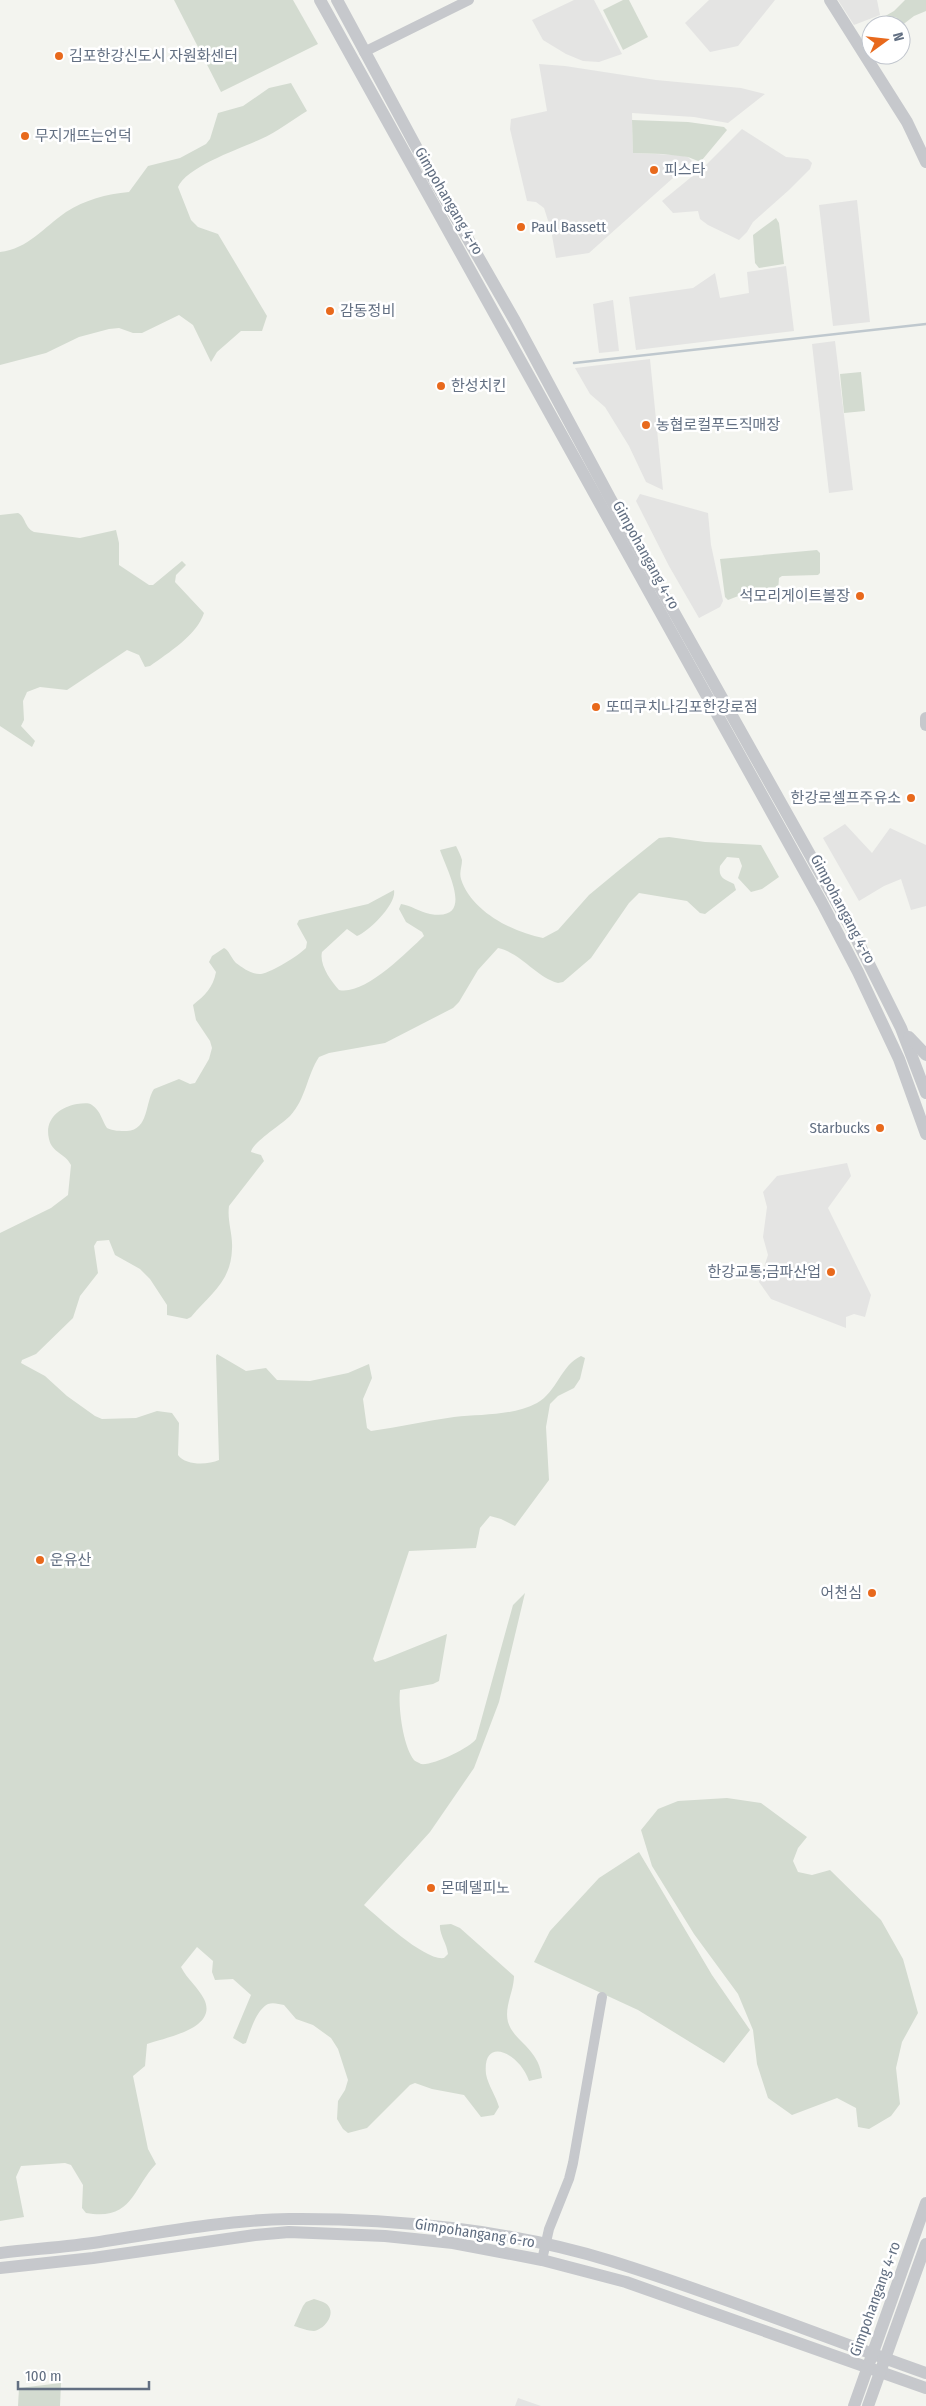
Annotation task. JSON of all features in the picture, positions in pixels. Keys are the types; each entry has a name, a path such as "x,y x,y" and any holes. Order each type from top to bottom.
{"street":[{"name":"Gimpohangang 4-ro","path":"320,0 387,124 486,296 581,473 822,903 858,972 899,1059 926,1134"},
{"name":"Gimpohangang 4-ro","path":"337,0 364,52 851,928 901,1028 925,1087"},
{"path":"364,52 469,0"},
{"path":"830,0 908,122 926,162"},
{"path":"926,718 926,725"},
{"path":"901,1028 926,1055"},
{"path":"542,2260 548,2229 569,2179 573,2163 602,1997"},
{"name":"Gimpohangang 4-ro","path":"854,2406 874,2370 879,2356 926,2204"},
{"name":"Gimpohangang 6-ro","path":"0,2253 97,2242 218,2224 288,2219 414,2225 545,2245 611,2261 926,2374"},
{"name":"Gimpohangang 6-ro","path":"0,2268 93,2258 227,2238 288,2232 385,2236 453,2243 542,2260 626,2282 926,2388"},
{"name":"Gimpohangang 4-ro","path":"879,2356 925,2251"},
{"name":"Gimpohangang 4-ro","path":"868,2406 874,2370"}],"shaded area":[{"path":"174,0 293,0 318,44 221,92"},
{"path":"574,0 594,0 622,54 599,62 583,61 566,54 543,40 532,20"},
{"path":"623,0 629,0 648,37 623,50 603,10"},
{"path":"709,0 775,0 738,46 710,52 685,23"},
{"path":"838,0 877,0 880,15 861,15 861,22 854,25"},
{"path":"905,0 926,0 926,11 911,18 911,15 887,15"},
{"path":"539,64 565,66 656,80 741,88 765,94 728,123 694,117 632,113 633,153 678,155 688,157 692,161 589,253 556,258 551,230 544,208 536,202 527,201 510,129 511,119 547,111"},
{"path":"291,83 307,111 267,136 203,165 192,172 178,187 191,220 198,227 218,234 267,316 262,331 241,331 217,352 211,362 193,325 179,315 142,333 133,333 119,328 109,329 79,337 46,353 0,365 0,252 19,247 66,212 81,204 112,194 129,192 148,166 180,158 206,144 210,139 218,113 243,106 269,88"},
{"path":"632,120 688,122 724,127 727,130 702,160 698,161 688,157 633,153"},
{"path":"742,129 786,157 808,159 812,163 810,169 753,222 739,240 708,225 700,219 698,211 673,213 662,201 706,165"},
{"path":"857,200 870,322 833,326 819,205"},
{"path":"776,218 779,223 784,264 759,268 755,263 753,235"},
{"path":"786,266 794,331 636,350 629,297 693,288 715,273 720,298 749,293 747,272"},
{"path":"613,300 619,351 599,353 593,304"},
{"path":"835,341 853,490 829,493 812,344"},
{"path":"650,359 663,490 646,482 629,446 605,407 590,394 575,368"},
{"path":"861,372 865,411 844,413 840,374"},
{"path":"640,494 708,513 711,545 723,601 720,607 699,618 669,566 636,501"},
{"path":"18,513 34,532 80,538 116,530 119,543 119,565 149,585 153,585 182,561 186,565 176,575 175,582 204,613 189,636 150,666 145,667 139,655 127,650 67,690 40,687 27,692 23,701 24,720 21,726 35,741 32,747 0,726 0,515"},
{"path":"817,550 820,553 820,573 818,575 782,576 779,578 778,591 746,593 728,600 725,597 720,559"},
{"path":"845,824 872,853 890,828 926,845 926,906 911,910 901,879 884,886 859,901 823,838"},
{"path":"669,837 705,842 761,845 779,877 762,889 751,892 738,878 742,866 739,858 727,857 720,866 720,874 723,878 734,884 736,890 705,914 700,913 687,901 639,893 629,903 591,958 563,982 558,983 550,980 514,955 498,948 478,970 459,1002 453,1008 385,1043 329,1053 319,1057 300,1102 290,1116 256,1144 251,1152 261,1155 264,1161 229,1206 232,1249 228,1270 218,1287 191,1317 187,1319 167,1315 167,1305 150,1279 140,1269 115,1255 109,1240 97,1241 94,1246 98,1273 80,1296 73,1318 36,1354 22,1360 21,1363 45,1376 67,1396 102,1419 136,1418 157,1411 172,1413 179,1423 178,1455 186,1461 203,1464 219,1460 217,1354 246,1371 266,1368 277,1380 310,1381 348,1373 369,1364 372,1378 363,1399 367,1428 371,1431 454,1417 496,1414 527,1407 537,1403 550,1392 574,1360 581,1356 585,1358 580,1379 574,1388 558,1396 550,1404 546,1427 549,1480 515,1526 490,1516 480,1528 476,1548 409,1551 373,1659 375,1662 385,1659 447,1634 439,1681 433,1684 400,1690 400,1706 404,1736 414,1760 421,1764 426,1764 450,1756 476,1739 513,1605 525,1593 499,1702 474,1768 430,1832 364,1905 402,1938 436,1957 444,1958 448,1954 440,1925 451,1924 460,1928 514,1976 507,2011 508,2022 515,2035 532,2052 540,2068 542,2078 529,2081 518,2063 510,2056 503,2052 495,2052 490,2055 486,2062 488,2082 499,2107 494,2115 481,2117 464,2095 432,2089 415,2083 410,2085 367,2128 348,2133 337,2119 338,2101 345,2090 348,2080 338,2049 331,2038 313,2025 296,2019 284,2005 272,2003 260,2011 246,2043 243,2044 233,2038 251,1995 233,1979 215,1980 212,1972 213,1961 197,1947 181,1967 204,1999 207,2009 204,2018 197,2025 187,2030 147,2044 145,2066 133,2076 148,2149 156,2164 136,2193 122,2208 113,2212 102,2214 86,2213 82,2208 83,2185 71,2165 65,2163 21,2166 16,2177 24,2217 0,2221 0,1233 51,1208 68,1195 71,1165 51,1144 48,1132 51,1120 59,1111 65,1108 77,1104 88,1104 97,1110 107,1128 127,1131 139,1126 143,1121 154,1089 179,1079 190,1084 195,1083 209,1059 212,1048 210,1041 196,1020 193,1005 211,987 216,972 209,962 212,956 224,948 236,963 245,969 258,974 266,973 285,963 306,948 307,942 297,924 299,920 368,904 394,890 394,896 387,909 368,929 357,936 347,929 322,952 322,962 333,982 339,990 349,990 372,980 424,936 422,932 406,922 399,909 401,904 430,914 444,914 452,910 455,903 455,893 440,850 456,846 462,860 461,879 466,890 483,910 506,925 543,938 558,930 589,895 659,838"},
{"path":"847,1163 851,1176 828,1208 871,1295 865,1317 854,1314 846,1317 846,1328 771,1299 759,1282 768,1255 763,1237 767,1207 763,1192 777,1176"},
{"path":"727,1798 761,1803 807,1837 798,1848 793,1861 798,1872 812,1875 830,1870 881,1920 903,1959 918,2013 902,2042 896,2068 900,2104 891,2116 869,2129 858,2127 856,2108 837,2098 792,2115 768,2098 757,2064 753,2030 738,1994 694,1934 652,1866 641,1830 658,1809 678,1801"},
{"path":"639,1852 712,1975 750,2030 724,2063 638,2010 534,1962 550,1931 599,1878"},
{"path":"314,2299 324,2302 329,2306 329,2319 323,2327 314,2331 294,2326 303,2306 306,2302"},
{"path":"61,2383 60,2406 18,2406 19,2388"},
{"path":"518,2398 541,2406 515,2406"}],"waterway":[{"path":"574,363 926,324"}],"place":[{"name":"김포한강신도시 자원화센터","path":"59,56"},
{"name":"무지개뜨는언덕","path":"25,136"},
{"name":"피스타","path":"654,170"},
{"name":"Paul Bassett","path":"521,227"},
{"name":"감동정비","path":"330,311"},
{"name":"한성치킨","path":"441,386"},
{"name":"농협로컬푸드직매장","path":"646,425"},
{"name":"석모리게이트볼장","path":"860,596"},
{"name":"또띠쿠치나김포한강로점","path":"596,707"},
{"name":"한강로셀프주유소","path":"911,798"},
{"name":"Starbucks","path":"880,1128"},
{"name":"한강교통;금파산업","path":"831,1272"},
{"name":"운유산","path":"40,1560"},
{"name":"어천심","path":"872,1593"},
{"name":"몬떼델피노","path":"431,1888"}]}
